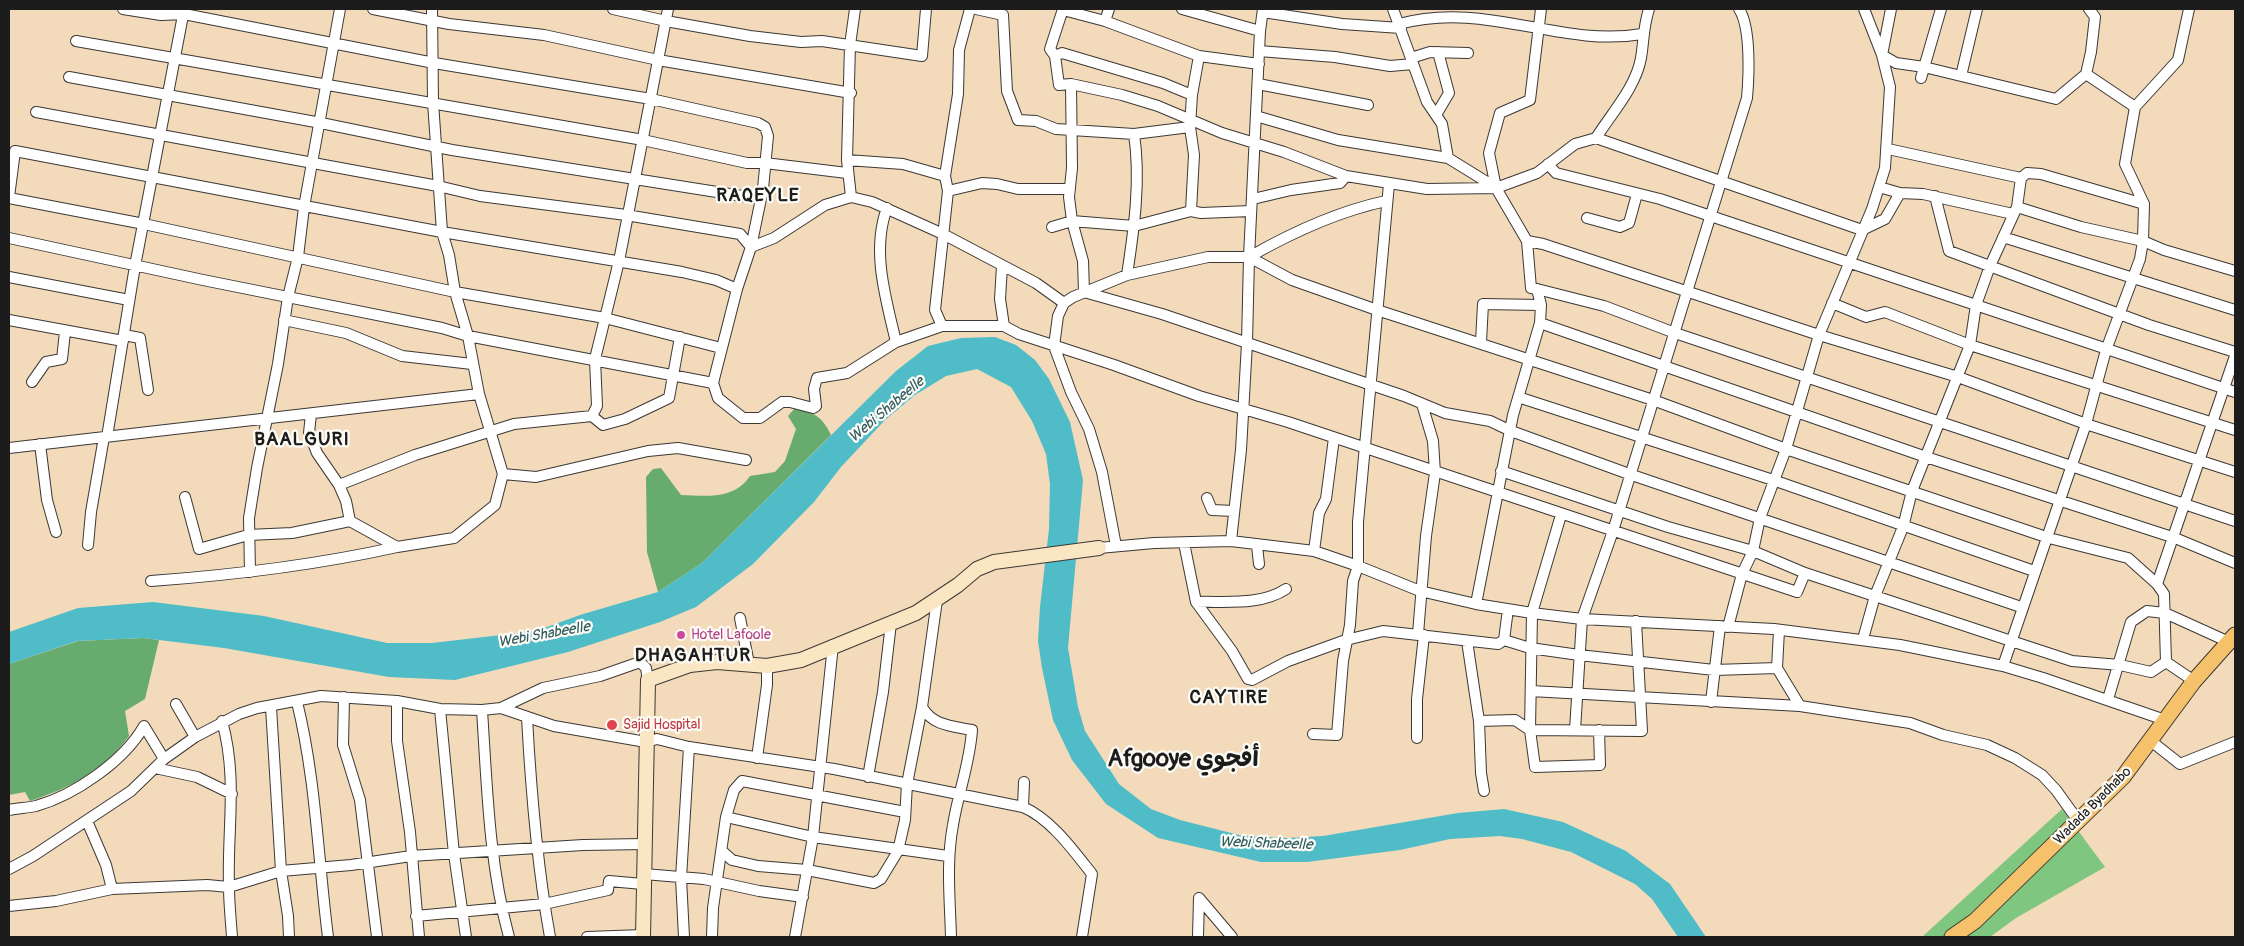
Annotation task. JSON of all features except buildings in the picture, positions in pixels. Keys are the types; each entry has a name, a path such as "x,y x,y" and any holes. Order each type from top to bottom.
{"main road":[{"name":"Wadada Byadhabo","path":"1952,937 1974,921 2124,777 2194,682 2232,639"}],"street":[{"path":"123,9 161,15 184,12 334,45 651,99 758,123 765,127 768,136 761,200 751,247 736,289 713,383 718,398 743,418 760,418 782,402 812,408 816,406 814,389 817,378 847,373 896,342 942,326 1004,326 1054,346 1243,410 1365,448 1435,473 1797,592 1805,574"},
{"path":"250,572 248,535 255,477 278,364 288,297 298,257 304,207 321,123 340,9"},
{"path":"373,9 432,14 449,24 544,35 658,60 851,93"},
{"path":"613,9 666,22 750,36 801,42 822,41 922,56 926,9"},
{"path":"592,416 597,406 595,359 619,261 626,215 668,9"},
{"path":"851,196 847,160 851,93 850,45 855,9"},
{"path":"942,326 935,310 948,191 945,176 958,94 959,50 970,9"},
{"path":"976,9 1003,15 1007,91 1018,120 1036,120 1056,129 1071,131 1134,134 1191,123"},
{"path":"1258,64 1199,56 1106,20 1063,9 1050,49 1055,56 1059,85 1071,84 1122,95 1191,123 1284,152 1346,176 1389,184 1427,189 1496,188 1537,172 1575,144 1596,138 1862,230 1885,219 1900,193"},
{"path":"1106,20 1109,9"},
{"path":"1182,9 1260,31"},
{"path":"1392,9 1427,102 1442,124 1448,158"},
{"path":"1541,9 1530,100 1500,114 1489,153 1496,188 1527,241 1531,288 1604,306 1675,333 1808,376 2235,521"},
{"path":"1596,138 1632,82 1641,59 1642,34 1649,9"},
{"path":"1575,730 1582,620 1675,333 1747,98 1745,22 1739,9"},
{"path":"1711,702 1714,670 1724,626 1752,551 1760,518 1773,480 1786,449 1819,335 1886,168 1890,87 1882,55 1864,9"},
{"path":"1882,55 1891,9"},
{"path":"1921,78 1941,9"},
{"path":"1961,76 1977,9"},
{"path":"2003,666 2021,607 2048,538 2059,500 2086,424 2106,350 2134,277 2143,241 2144,204 2125,164 2135,107 2178,60 2190,9"},
{"path":"1231,542 1243,410 1258,64 1263,10 1342,24 1400,26 1421,16 1451,13 1491,16 1603,36 1625,37 1642,34"},
{"path":"1882,55 1896,63 1924,67 2056,99 2086,74 2091,52 2093,11"},
{"path":"88,546 91,512 106,437 134,266 144,224 166,95 184,12"},
{"path":"151,581 250,572 353,557 397,547 454,538 495,505 503,474 479,394 468,336 455,292 450,255 442,232 433,102 432,14"},
{"path":"76,41 433,102 642,140 747,163 765,163 847,172"},
{"path":"1259,51 1335,56 1390,66 1412,61 1430,52 1468,53"},
{"path":"1436,115 1450,93 1438,52"},
{"path":"1055,56 1062,53 1162,83 1192,96"},
{"path":"1191,211 1194,155 1191,123 1192,96 1199,56"},
{"path":"2086,74 2135,107"},
{"path":"70,77 436,146 761,200"},
{"path":"1071,84 1070,189 1072,221 1083,261 1084,292"},
{"path":"1258,84 1368,105"},
{"path":"36,112 160,133 438,186 480,196 626,215 740,234 751,247"},
{"path":"1256,116 1338,140 1448,158 1496,188"},
{"path":"1127,275 1134,226 1137,157 1134,134"},
{"path":"1888,150 2022,178"},
{"path":"721,348 605,318 455,292 144,224 9,197 15,151 304,207 682,272 716,280 736,289"},
{"path":"847,160 903,164 945,176"},
{"path":"1548,164 1556,173 1660,199 1711,218 1849,262 2235,392"},
{"path":"1863,639 1875,596 1904,527 1912,491 1970,345 1976,305 1990,266 2015,211 2022,178 2027,173 2041,174 2144,204"},
{"path":"1253,199 1291,190 1340,183 1346,176"},
{"path":"948,191 982,183 1018,189 1070,189"},
{"path":"1313,734 1337,735 1346,640 1350,625 1353,581 1358,566 1358,522 1389,184"},
{"path":"1879,186 1900,193 1935,196 2015,211 2143,241 2164,250 2235,271"},
{"path":"1587,218 1620,227 1629,223 1637,194"},
{"path":"751,247 774,238 825,205 851,196 887,208 943,234 1036,283 1064,303"},
{"path":"1935,196 1949,252 2235,352"},
{"path":"1249,257 1271,244 1359,207 1386,201"},
{"path":"887,208 880,225 882,280 896,342"},
{"path":"1052,227 1072,221 1134,226 1191,211 1200,213 1251,211"},
{"path":"2003,237 2235,310"},
{"path":"9,238 134,266 442,328 468,336 713,383"},
{"path":"1527,241 1543,244 1819,335 1958,377 2086,424 2235,472"},
{"path":"1116,546 1102,472 1089,429 1071,392 1054,346 1058,316 1064,303 1084,292 1127,275 1208,257 1249,257 1292,280 1377,310 1481,342 1528,360 1653,400 1786,449 2048,538 2128,558 2157,584 2164,594 2166,662"},
{"path":"1002,266 1000,299 1004,326"},
{"path":"9,277 129,300"},
{"path":"1476,604 1493,524 1496,493 1518,397 1540,323 1541,305 1537,289"},
{"path":"1084,292 1162,314 1371,384 1445,414 1490,421 1511,432 1629,474 2021,607"},
{"path":"1832,303 1866,317 1885,312 1970,345 2235,430"},
{"path":"1481,342 1483,304 1541,305"},
{"path":"9,320 65,332 140,338 148,390"},
{"path":"284,320 346,333 402,356 472,364"},
{"path":"1540,323 1926,457 2175,538 2235,563"},
{"path":"32,382 46,362 62,359 65,332"},
{"path":"339,485 415,455 514,424 592,416 603,425 626,419 648,410 669,398 680,337"},
{"path":"2157,584 2175,538 2199,460 2235,356"},
{"path":"9,448 266,420 479,394"},
{"path":"1518,397 1773,480 2034,571"},
{"path":"1417,738 1417,699 1421,635 1420,591 1435,473 1433,441 1422,404"},
{"path":"311,414 309,434 317,453 339,485 346,501 350,521"},
{"path":"1314,551 1319,513 1326,499 1334,438"},
{"path":"40,444 47,500 56,532"},
{"path":"503,474 536,477 648,451 678,448 746,460"},
{"path":"1502,471 1668,527 1752,551 1805,574 2072,661 2120,665 2152,672 2166,662"},
{"path":"184,497 198,549 248,535 292,533 350,521 397,547"},
{"path":"1207,498 1212,510 1234,510"},
{"path":"1561,515 1532,613 1530,730 1535,767 1600,765 1599,730"},
{"path":"648,680 690,665 717,662 767,666 801,660 916,613 937,600 977,569 994,562 1032,555 1116,546 1231,542 1314,551 1358,566 1420,591 1476,604 1532,613 1582,620 1724,626 1863,639 2003,666 2108,699 2165,720"},
{"path":"1184,543 1196,602 1232,651 1248,680 1252,680 1288,661 1346,640 1383,631 1402,635 1421,635 1498,644 1504,640 1508,608"},
{"path":"1257,546 1259,564"},
{"path":"1196,602 1253,601 1280,593 1286,589"},
{"path":"722,851 732,860 740,862 807,870 874,883 881,879 898,851 905,820 907,784 922,707 937,600"},
{"path":"2108,699 2132,622 2147,611 2165,613 2232,639"},
{"path":"740,618 749,664"},
{"path":"1480,721 1515,720 1530,730 1642,732 1636,622"},
{"path":"868,777 883,692 891,623"},
{"path":"1779,630 1777,668 1800,706"},
{"path":"1504,640 1530,648 1579,656 1714,670 1777,668"},
{"path":"1467,641 1480,721 1480,773 1484,791"},
{"path":"795,937 813,838 834,645"},
{"path":"9,869 34,856 131,791 164,759 195,737 222,721 257,708 321,696 397,701 440,709 482,710 501,708 543,688 600,676 640,662 646,668 648,680 643,936 586,937"},
{"path":"2166,662 2194,682"},
{"path":"757,758 767,685 767,666"},
{"path":"1531,691 1640,699 1800,706 1910,723 1943,735 1987,745 2015,758 2042,776 2056,790 2079,822"},
{"path":"344,697 343,746 360,800 377,937"},
{"path":"397,701 397,742 400,752 419,937"},
{"path":"297,702 306,745 317,827 319,867 328,937"},
{"path":"176,704 195,737"},
{"path":"270,707 281,871 289,937"},
{"path":"922,707 928,717 938,723 972,730 970,755 959,794 948,856 951,937"},
{"path":"501,708 554,726 646,742 657,739 689,747 821,768 959,794 1034,812 1049,825 1092,874 1082,937"},
{"path":"440,709 454,854 466,937"},
{"path":"482,710 493,850 501,906 509,937"},
{"path":"527,718 530,771 544,904 550,937"},
{"path":"222,721 229,747 232,794 228,887 232,937"},
{"path":"9,810 36,806 71,790 117,761 135,741 144,726 164,759"},
{"path":"2151,740 2180,764 2235,742"},
{"path":"684,937 681,878 689,747"},
{"path":"155,768 197,777 232,794"},
{"path":"712,937 713,908 726,818 734,790 742,781 905,812"},
{"path":"1023,808 1024,782"},
{"path":"726,818 813,838 898,851 948,856"},
{"path":"87,821 106,865 112,889"},
{"path":"9,906 56,902 112,889 207,885 228,887 281,871 411,856 583,845 644,844"},
{"path":"416,916 501,906 544,904 608,890 609,881 644,879 704,878 759,891 803,897"},
{"path":"1198,937 1200,898 1232,937"}],"green space":[{"path":"795,408 817,416 825,424 831,435 702,563 658,592 647,552 646,477 653,469 661,468 681,495 710,496 728,493 736,489 750,476 775,472 785,461 796,429 788,416"},
{"path":"143,638 159,640 145,699 125,711 129,736 119,748 109,759 85,776 45,796 30,801 25,792 9,795 9,664 78,641"},
{"path":"2062,809 2105,867 2016,918 1990,937 1922,937"}],"water":[{"name":"Webi Shabeelle","path":"995,337 1016,345 1035,360 1049,379 1070,422 1083,480 1068,648 1078,707 1085,731 1119,784 1151,809 1180,820 1243,836 1288,838 1323,836 1458,813 1504,809 1563,822 1626,851 1670,884 1706,937 1678,937 1652,899 1635,884 1571,852 1522,839 1500,836 1450,839 1400,850 1307,862 1261,862 1158,838 1106,804 1072,760 1053,720 1042,668 1038,641 1049,529 1050,484 1046,454 1032,421 1011,387 977,369 946,376 915,395 885,420 841,467 814,502 753,564 696,607 660,622 568,652 455,680 389,677 224,648 143,638 77,641 9,664 9,632 78,608 153,602 264,616 387,643 432,643 536,631 580,615 658,592 702,563 896,371 928,346 961,338"}],"place":[{"name":"Hotel Lafoole","path":"681,635"},
{"name":"Sajid Hospital","path":"612,725"}],"district":[{"name":"RAQEYLE","path":"758,196"},
{"name":"BAALGURI","path":"302,440"},
{"name":"DHAGAHTUR","path":"693,656"},
{"name":"CAYTIRE","path":"1229,698"},
{"name":"Afgooye أفجوي","path":"1183,760"}]}
